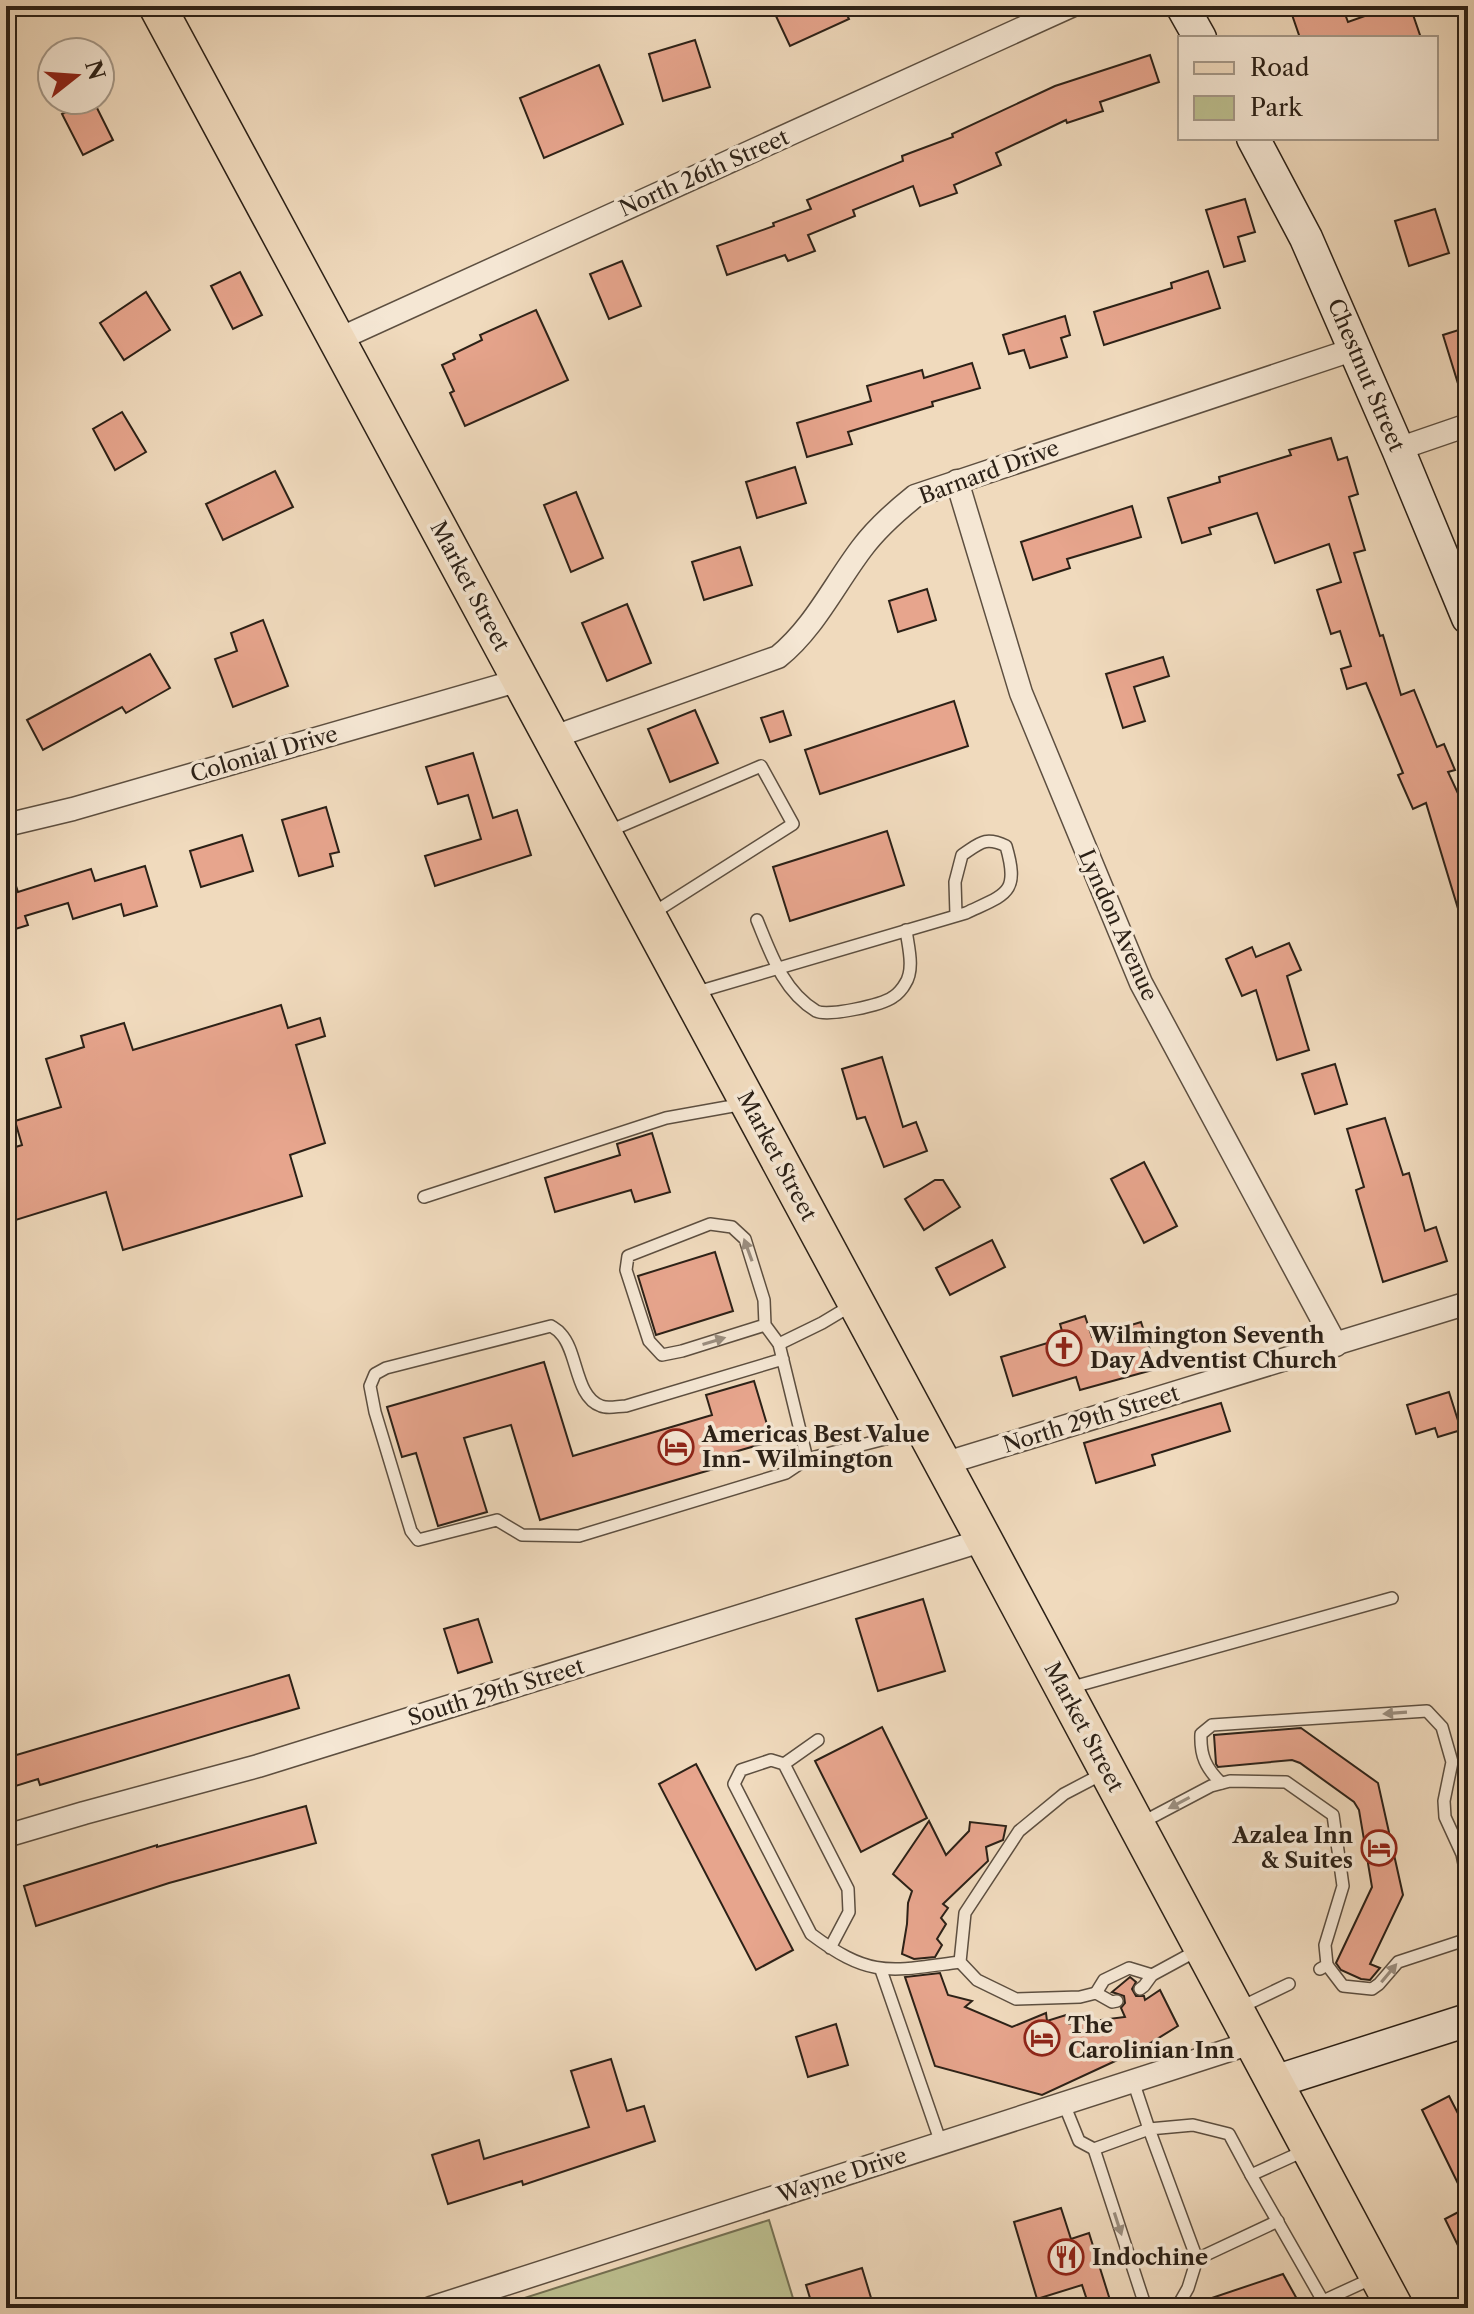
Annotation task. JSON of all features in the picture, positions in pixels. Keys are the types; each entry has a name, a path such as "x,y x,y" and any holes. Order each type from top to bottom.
{"main road":[{"name":"Market Street","path":"157,6 1395,2308"}],"street":[{"name":"North 26th Street","path":"337,340 1071,6"},
{"path":"1182,6 1199,36"},
{"name":"Chestnut Street","path":"1254,140 1306,238 1468,618"},
{"name":"Barnard Drive","path":"551,738 778,657 813,620 862,548 886,520 915,496 1355,349"},
{"path":"1398,449 1468,425"},
{"name":"Lyndon Avenue","path":"957,481 1021,693 1141,983 1336,1345"},
{"name":"Colonial Drive","path":"6,825 73,809 520,680"},
{"name":"North 29th Street","path":"943,1464 1468,1303"},
{"name":"South 29th Street","path":"6,1836 258,1766 984,1540"},
{"path":"1274,2082 1468,2020"},
{"name":"Wayne Drive","path":"431,2308 1254,2042"}],"lane":[{"path":"603,833 761,766 793,824 648,916"},
{"path":"690,994 956,915 1002,896 1011,885 1013,869 1006,846 994,840 980,843 962,855 955,882 956,915"},
{"path":"757,920 777,968 793,993 819,1013 832,1014 893,998 907,982 911,967 906,930"},
{"path":"424,1197 666,1118 748,1103"},
{"path":"765,1325 662,1355 649,1341 626,1270 628,1256 710,1224 732,1227 745,1239 764,1300 765,1325 779,1344 807,1459"},
{"path":"779,1344 856,1303"},
{"path":"783,1359 626,1406 603,1407 591,1400 580,1379 571,1350 562,1334 551,1326 386,1368 375,1374 370,1386 411,1531 418,1540 497,1520 522,1535 579,1536 786,1473 807,1459 885,1439 921,1423"},
{"path":"1064,1689 1392,1598"},
{"path":"1221,1783 1208,1770 1200,1752 1201,1734 1212,1725 1427,1711 1442,1727 1452,1762 1444,1801 1445,1817 1462,1854 1468,1884"},
{"path":"784,1764 818,1740"},
{"path":"830,1948 849,1912 848,1889 784,1764 771,1760 741,1770 734,1784 811,1934 830,1948 850,1961 881,1970 960,1962"},
{"path":"1108,1770 1064,1794 1019,1831 965,1913 960,1962 977,1980 1016,1999 1080,1997 1096,1993 1112,2002 1117,2001"},
{"path":"1137,1825 1221,1783 1286,1782 1333,1815 1343,1886 1325,1945 1324,1967 1343,1986 1372,1989 1398,1962 1468,1939"},
{"path":"1140,1989 1152,1975 1203,1947"},
{"path":"1096,1993 1104,1980 1129,1968 1152,1975"},
{"path":"881,1970 941,2143"},
{"path":"1236,2010 1289,1984"},
{"path":"1133,2081 1197,2259 1188,2288 1179,2304 1164,2308"},
{"path":"1064,2104 1079,2141 1094,2149 1146,2308"},
{"path":"1094,2149 1149,2129 1193,2125 1229,2134 1323,2301 1378,2276"},
{"path":"1251,2175 1310,2148"},
{"path":"1197,2259 1278,2221"}],"green space":[{"path":"769,2220 796,2308 493,2308"}],"building":[{"path":"794,6 843,6 849,19 790,46 775,14"},
{"path":"1289,6 1342,6 1348,22 1393,6 1410,6 1420,36 1299,36"},
{"path":"695,40 710,87 663,101 649,54"},
{"path":"1150,55 1159,82 1100,102 1103,111 1067,123 1066,120 996,153 1001,165 954,185 957,193 920,206 913,186 853,210 855,216 808,235 815,251 788,261 785,255 727,275 717,246 811,209 807,200 903,161 902,156 953,137 952,134 1055,86"},
{"path":"599,65 623,124 544,158 520,98"},
{"path":"63,116 101,116 113,140 83,155"},
{"path":"1245,199 1255,232 1238,237 1245,261 1224,267 1206,210"},
{"path":"1435,209 1449,253 1409,266 1395,221"},
{"path":"622,261 641,306 609,319 590,274"},
{"path":"1208,271 1220,308 1104,345 1094,312 1172,288 1171,283"},
{"path":"240,272 262,315 233,329 211,286"},
{"path":"146,292 170,330 124,360 100,323"},
{"path":"536,310 568,380 465,426 442,365 455,359 453,354 482,340 480,335"},
{"path":"1065,316 1070,335 1061,338 1067,357 1030,368 1024,350 1009,354 1003,335"},
{"path":"1468,327 1468,402 1464,403 1443,335"},
{"path":"972,363 980,388 848,432 852,444 807,457 797,423 871,401 867,386 922,370 924,378"},
{"path":"122,412 146,452 115,470 93,429"},
{"path":"1331,438 1338,460 1347,457 1358,494 1349,497 1365,550 1354,553 1401,695 1414,690 1437,747 1444,744 1455,770 1448,772 1468,815 1468,924 1463,925 1426,803 1413,809 1398,775 1403,773 1366,683 1347,689 1341,669 1351,666 1340,631 1331,634 1317,590 1341,582 1329,544 1275,563 1257,513 1209,528 1211,534 1182,543 1168,498 1220,482 1219,477 1291,455 1289,450"},
{"path":"795,467 806,503 757,518 746,482"},
{"path":"275,471 293,507 223,540 206,504"},
{"path":"576,492 603,558 571,572 544,505"},
{"path":"1132,506 1141,537 1067,559 1070,568 1033,580 1021,542"},
{"path":"740,547 752,585 704,600 692,562"},
{"path":"927,589 936,620 898,632 889,601"},
{"path":"627,604 651,663 607,681 582,623"},
{"path":"263,620 288,686 233,707 215,659 237,651 231,633"},
{"path":"150,654 170,688 126,713 122,707 43,750 27,720"},
{"path":"1163,657 1169,676 1134,687 1145,721 1123,728 1106,674"},
{"path":"954,701 968,746 820,794 805,750"},
{"path":"695,710 718,763 670,782 648,729"},
{"path":"783,711 791,735 770,742 761,718"},
{"path":"473,753 493,818 517,810 531,855 435,886 425,856 481,839 468,795 438,804 426,767"},
{"path":"326,807 339,852 330,854 333,866 299,876 282,820"},
{"path":"887,831 904,885 790,921 773,867"},
{"path":"242,835 253,871 201,887 190,851"},
{"path":"145,866 157,906 124,916 121,904 73,919 68,903 25,916 28,925 6,932 6,869 10,868 18,892 91,869 95,881"},
{"path":"1289,943 1301,970 1287,976 1309,1050 1277,1060 1256,990 1242,996 1226,959 1252,947 1256,957"},
{"path":"281,1005 288,1028 320,1018 325,1036 296,1045 325,1143 290,1155 302,1196 123,1250 106,1192 6,1223 6,1150 22,1145 15,1121 61,1107 46,1059 84,1047 81,1036 124,1023 133,1050"},
{"path":"882,1057 903,1127 916,1122 927,1151 884,1167 865,1117 857,1119 842,1069"},
{"path":"1335,1064 1347,1104 1315,1114 1302,1074"},
{"path":"1385,1118 1403,1175 1409,1173 1425,1231 1436,1227 1447,1261 1383,1282 1356,1190 1364,1187 1347,1129"},
{"path":"652,1133 670,1192 635,1202 631,1190 555,1212 545,1178 620,1155 617,1144"},
{"path":"1144,1162 1177,1226 1144,1243 1111,1179"},
{"path":"935,1180 943,1180 960,1207 924,1230 905,1199"},
{"path":"992,1240 1005,1267 950,1295 936,1268"},
{"path":"715,1252 733,1311 656,1335 638,1276"},
{"name":"Wilmington Seventh Day Adventist Church","path":"1085,1316 1092,1337 1141,1322 1156,1369 1080,1390 1076,1377 1013,1396 1001,1357 1064,1338 1060,1324"},
{"path":"544,1362 573,1456 712,1415 706,1395 754,1381 772,1441 724,1455 727,1465 540,1520 511,1425 464,1438 487,1512 438,1526 416,1453 402,1457 387,1407"},
{"path":"1449,1392 1461,1430 1438,1437 1435,1428 1416,1434 1407,1405"},
{"path":"1221,1403 1230,1431 1152,1455 1155,1465 1096,1483 1084,1443"},
{"path":"923,1599 945,1671 878,1691 856,1619"},
{"path":"478,1619 492,1662 458,1673 444,1629"},
{"path":"289,1675 299,1708 40,1785 38,1779 6,1789 6,1758"},
{"path":"882,1727 927,1818 861,1852 815,1761"},
{"name":"Azalea Inn & Suites","path":"1301,1728 1378,1783 1403,1895 1370,1964 1380,1968 1370,1980 1341,1970 1336,1963 1372,1887 1359,1810 1354,1802 1292,1760 1218,1767 1216,1764 1214,1735"},
{"path":"696,1764 793,1950 756,1970 659,1784"},
{"path":"306,1806 316,1843 169,1883 36,1926 24,1886 157,1845"},
{"path":"929,1821 946,1855 969,1831 970,1822 1006,1826 1003,1840 986,1847 988,1861 943,1904 948,1908 941,1918 946,1924 937,1939 942,1945 935,1957 914,1959 902,1954 912,1891 893,1874"},
{"name":"The Carolinian Inn","path":"940,1973 948,1995 972,2001 965,2007 1012,2027 1046,2013 1047,2021 1066,2015 1069,2024 1125,2017 1121,2008 1125,2003 1124,1996 1112,1992 1130,1977 1136,1982 1132,1989 1136,1996 1144,1996 1145,2000 1160,1990 1178,2026 1139,2050 1042,2095 935,2066 905,1977"},
{"path":"836,2024 848,2065 808,2077 796,2037"},
{"path":"611,2059 627,2111 644,2106 655,2141 523,2185 522,2181 448,2204 432,2155 479,2140 484,2159 589,2127 571,2071"},
{"path":"1449,2096 1468,2133 1468,2204 1422,2110"},
{"path":"1468,2207 1468,2266 1445,2219"},
{"path":"1061,2208 1071,2239 1089,2233 1110,2300 1089,2306 1082,2285 1037,2299 1014,2222"},
{"path":"862,2268 872,2301 850,2308 813,2308 806,2285"},
{"path":"1283,2274 1302,2308 1191,2308 1191,2305"}],"place":[{"name":"Wilmington Seventh Day Adventist Church","path":"1064,1348"},
{"name":"Americas Best Value Inn- Wilmington","path":"676,1447"},
{"name":"Azalea Inn & Suites","path":"1379,1848"},
{"name":"The Carolinian Inn","path":"1042,2038"},
{"name":"Indochine","path":"1066,2257"}]}
